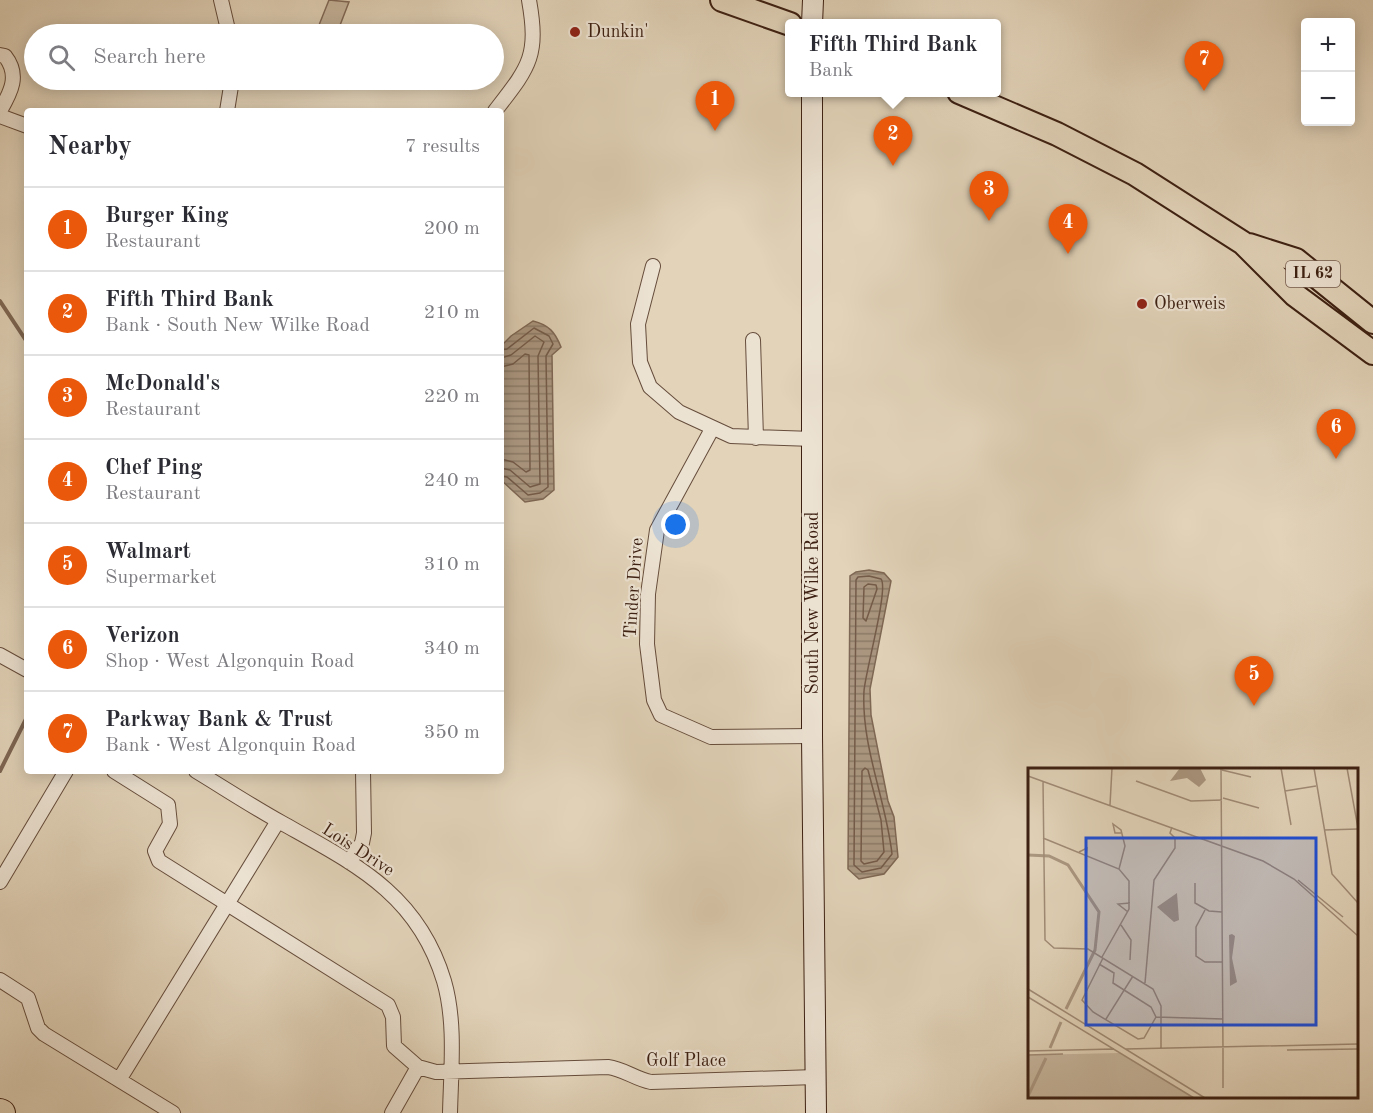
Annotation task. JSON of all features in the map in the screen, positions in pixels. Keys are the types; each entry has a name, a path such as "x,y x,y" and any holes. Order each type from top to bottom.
{"main road":[{"path":"722,0 785,23"},
{"path":"812,19 813,0"},
{"name":"South New Wilke Road","path":"812,97 812,736 816,1113"},
{"name":"IL 62","path":"969,97 1058,134 1127,169 1244,243 1295,295 1373,353"},
{"name":"IL 62","path":"1244,243 1296,260 1373,322"}],"street":[{"path":"221,0 227,24"},
{"path":"497,108 518,81 532,56 534,28 529,0"},
{"path":"0,55 5,56 11,63 14,81 0,114 24,125"},
{"path":"227,108 230,90"},
{"path":"653,266 638,324 640,362 650,387 679,412 731,436 813,439"},
{"path":"753,340 756,438"},
{"name":"Tinder Drive","path":"712,429 657,530 648,594 647,624 654,700 662,715 711,737 812,736"},
{"path":"0,655 24,667"},
{"path":"0,882 64,774"},
{"path":"119,774 168,805 170,824 155,851 159,861 388,1005 393,1017 394,1046 418,1067 392,1113"},
{"name":"Lois Drive","path":"201,774 350,862 380,882 398,899 422,932 436,960 448,1003 450,1113"},
{"path":"350,862 362,843 364,833 363,774"},
{"path":"119,1080 278,821"},
{"path":"0,980 28,998 38,1028 44,1034 173,1113"},
{"name":"Golf Place","path":"418,1067 436,1072 451,1072 608,1067 621,1069 638,1080 651,1082 816,1077"}],"shaded area":[{"path":"329,0 349,2 340,24 319,24"}],"water":[{"path":"533,321 551,330 561,347 552,355 554,490 543,499 525,502 504,483 504,343"},
{"path":"869,570 884,573 891,581 870,689 871,715 888,801 894,817 898,857 884,874 859,879 848,869 850,576 856,572"}],"waterway":[{"path":"0,301 24,337"},
{"path":"0,771 24,723"}],"place":[{"name":"Dunkin'","path":"575,32"},
{"name":"Parkway Bank & Trust","path":"1204,91"},
{"name":"Burger King","path":"715,131"},
{"name":"Fifth Third Bank","path":"893,166"},
{"name":"McDonald's","path":"989,221"},
{"name":"Chef Ping","path":"1068,254"},
{"name":"Oberweis","path":"1142,304"},
{"name":"Verizon","path":"1336,459"},
{"name":"Walmart","path":"1254,706"}]}
